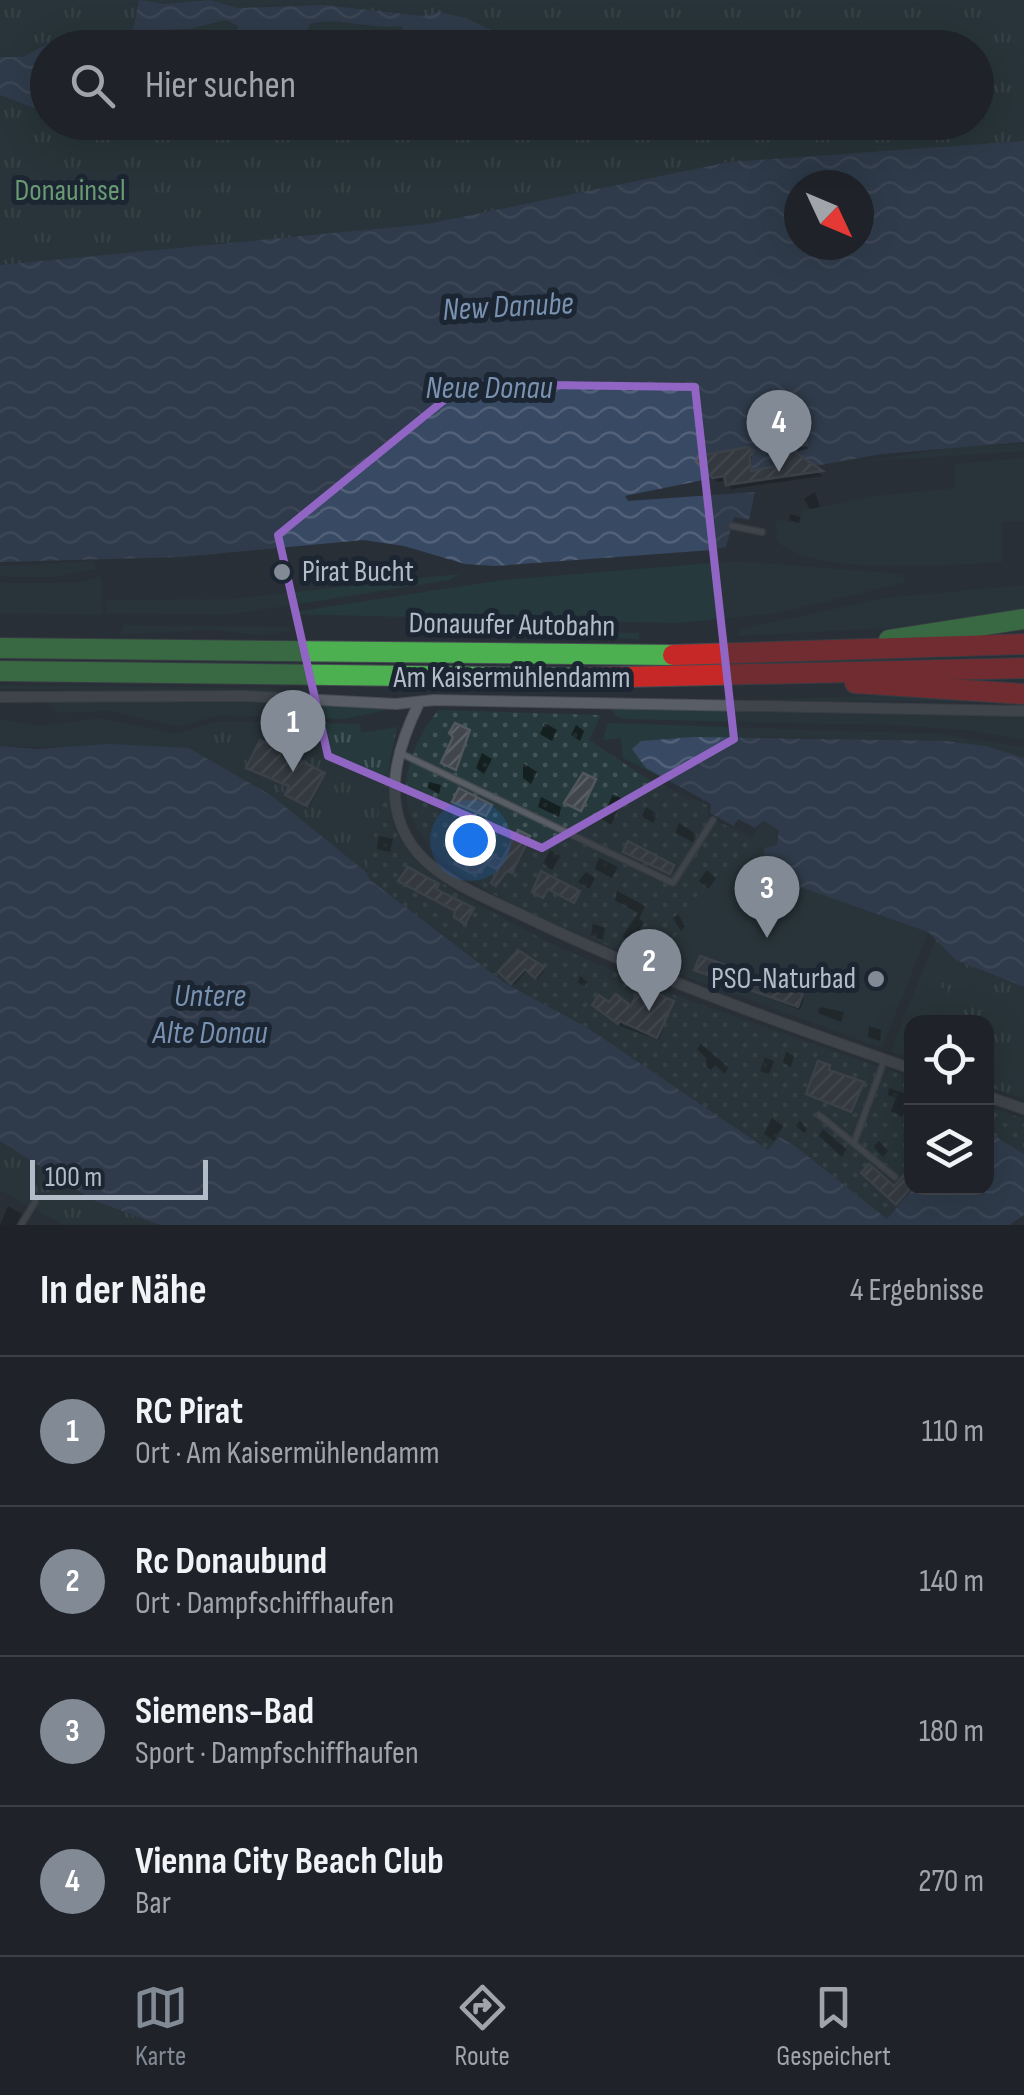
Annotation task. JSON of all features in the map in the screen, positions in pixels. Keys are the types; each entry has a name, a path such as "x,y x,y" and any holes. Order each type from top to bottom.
{"highway":[{"path":"828,652 1024,618"},
{"name":"Donauufer Autobahn","path":"0,648 542,656 828,652 1024,644"},
{"name":"Donauufer Autobahn","path":"0,670 540,678 809,676 1024,668"},
{"path":"809,676 882,687 1024,694"}],"street":[{"name":"Am Kaisermühlendamm","path":"0,696 245,696 419,703 1024,711"},
{"path":"419,703 399,752 394,799 409,841 428,864 476,893 623,962 904,1066"},
{"path":"994,1099 1024,1109"}],"lane":[{"path":"732,526 762,532"},
{"path":"399,752 673,883 713,820"},
{"path":"854,1143 884,1060"},
{"path":"819,1115 895,1176"},
{"path":"22,1225 34,1202"}],"highlighted area":[{"path":"464,384 695,387 734,739 542,848 328,756 278,535"}],"green space":[{"name":"Donauinsel","path":"0,0 1024,0 1024,141 729,162 427,224 0,265"},
{"path":"1024,444 1024,451 859,462 958,447"},
{"path":"1024,458 1024,521 1002,522 1002,562 851,564 820,560 777,541 776,520 799,523 803,510 876,496 955,488 955,464"},
{"path":"93,561 97,569 47,578 0,576 0,566"},
{"path":"737,561 902,574 906,582 779,613 677,623 281,614 503,580"},
{"path":"459,574 450,580 228,615 107,614 105,600 230,599"},
{"path":"101,576 103,615 0,614 0,583 77,583"},
{"path":"1024,585 1024,611 891,628 736,636 741,629 885,598"},
{"path":"125,625 288,627 293,631 260,635 209,630 119,635"},
{"path":"449,629 639,633 639,639 462,635 447,639"},
{"path":"0,685 319,689 319,693 0,689"},
{"path":"901,695 1020,702 740,700"},
{"path":"202,700 391,709 344,719 219,715 180,727 110,711 58,713 47,703"},
{"path":"611,708 1024,715 1024,740 970,730 887,725 625,719 615,716"},
{"path":"438,710 601,715 589,740 646,778 707,805 709,818 755,838 652,964 495,895 454,869 424,839 408,803 411,760"},
{"path":"100,718 176,734 195,728 186,747 178,749 0,746 0,719 39,726"},
{"path":"218,721 360,724 361,733 397,727 366,872 272,796 186,747 195,728"},
{"path":"608,723 939,734 1024,747 1024,758 951,742 780,737 641,741 645,764 670,782 623,758 621,738 603,740"},
{"path":"390,762 391,811 403,846 429,873 460,894 542,938 645,984 904,1076 904,1195 908,1195 888,1220 795,1146 769,1151 588,1028 505,983 370,880 366,872"},
{"path":"764,821 779,829 777,845 764,848 763,863 780,880 928,932 882,1048 652,964"},
{"path":"936,939 956,960 1024,987 1024,1099 994,1088 994,1015 938,1015 948,990 920,978"},
{"path":"920,978 948,989 938,1015 905,1015"},
{"path":"904,1017 904,1056 890,1051"},
{"path":"994,1109 1024,1119 1024,1154 994,1135"},
{"path":"0,1141 93,1200 160,1225 64,1225 0,1190"}],"water":[{"path":"139,0 165,4 209,0 239,8 325,5 422,16 439,12 466,18 491,30 404,30 401,26 321,22 310,24 307,30 237,30 238,26 226,20 189,29 133,30"},
{"path":"30,53 30,106 0,95 0,57"},
{"name":"Neue Donau","path":"1024,141 1024,442 882,454 815,466 805,459 625,496 628,501 755,492 749,520 734,517 726,547 712,550 495,566 465,564 404,546 363,540 181,557 0,562 0,265 427,224 729,162"},
{"path":"694,737 946,741 986,746 1024,758 1024,987 956,960 928,932 780,880 763,863 764,848 777,845 779,830 764,821 755,828 738,819 734,826 710,813 711,804 646,768 632,749 641,741"},
{"name":"Untere Alte Donau","path":"109,744 189,748 272,796 366,872 370,880 505,983 588,1028 768,1150 779,1137 795,1146 887,1219 908,1195 994,1195 994,1135 1024,1154 1024,1215 1009,1225 160,1225 93,1200 0,1141 0,746 37,749"}],"building":[{"path":"791,429 792,433 804,430 807,445 789,448 823,471 726,485 724,476 713,478 696,462 698,456 748,447 754,451 750,456 751,471 777,466 773,432"},
{"path":"455,723 470,730 456,770 441,763"},
{"path":"260,740 325,773 307,806 285,795 289,786 246,768"},
{"path":"583,773 596,779 581,811 564,803"},
{"path":"459,788 492,805 486,816 452,802"},
{"path":"486,820 498,827 484,852 502,860 518,830 530,836 512,873 507,871 496,886 491,883 498,870 486,863 481,872 471,873 454,864 458,854 447,848 454,834 473,844"},
{"path":"628,841 674,865 670,874 623,852"},
{"path":"408,867 439,884 436,889 474,908 465,924 454,917 455,911 398,881"},
{"path":"541,871 580,891 574,903 548,889 543,898 532,892"},
{"path":"518,950 544,967 535,978 525,969 511,984 498,972"},
{"path":"700,956 803,993 798,1007 694,970"},
{"path":"641,986 674,1001 657,1038 620,1021 618,1024 592,1005 599,995 609,1002 616,994 631,1006"},
{"path":"818,1061 830,1065 829,1070 864,1082 851,1112 806,1094"},
{"path":"869,1164 894,1186 904,1175 904,1195 896,1205 861,1173"}],"traffic: fast":[{"path":"889,640 1024,619"},
{"path":"0,648 673,655"},
{"path":"0,671 581,678"}],"traffic: jam":[{"path":"673,655 1024,644"},
{"path":"581,678 1024,668"},
{"path":"855,683 1024,694"}],"place":[{"name":"Vienna City Beach Club","path":"779,472"},
{"name":"Pirat Bucht","path":"282,572"},
{"name":"RC Pirat","path":"293,772"},
{"name":"Siemens-Bad","path":"767,938"},
{"name":"PSO-Naturbad","path":"876,979"},
{"name":"Rc Donaubund","path":"649,1011"}],"water label":[{"name":"New Danube","path":"508,307"}]}
